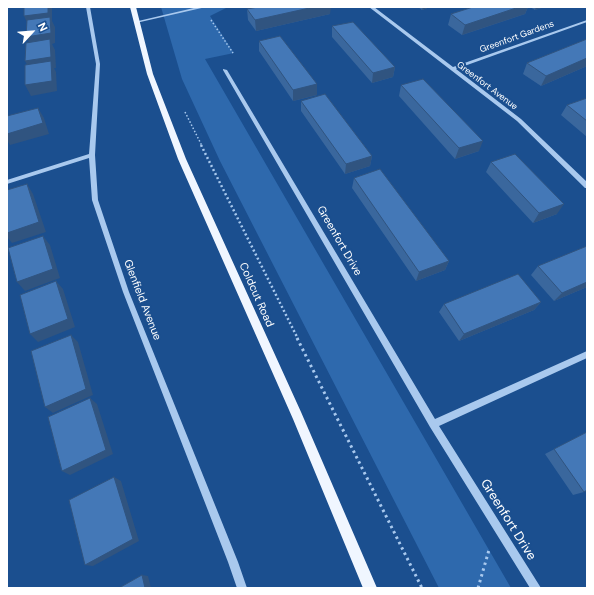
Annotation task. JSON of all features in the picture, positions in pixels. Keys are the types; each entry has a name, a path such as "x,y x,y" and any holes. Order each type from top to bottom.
{"main road":[{"name":"Coldcut Road","path":"133,7 150,74 182,159 297,416 370,588"}],"street":[{"name":"Glenfield Avenue","path":"88,7 98,64 92,155 95,200 126,292 242,588"},
{"path":"136,22 204,7"},
{"name":"Greenfort Avenue","path":"371,7 519,120 587,186"},
{"name":"Greenfort Gardens","path":"452,69 587,21"},
{"name":"Greenfort Drive","path":"225,70 433,424 536,588"},
{"path":"7,182 92,155"},
{"path":"433,424 587,354"}],"path":[{"path":"208,15 232,53"},
{"path":"184,110 422,588"},
{"path":"478,588 491,544"}],"shaded area":[{"path":"161,7 228,7 210,16 234,53 205,59 511,588 439,588 220,161 182,79"}],"building":[{"path":"24,7 48,7 48,13 24,16"},
{"path":"258,7 314,7 255,20 247,9"},
{"path":"473,7 519,7 465,25 451,14"},
{"path":"50,17 51,33 26,37 27,20"},
{"path":"353,22 395,67 373,73 332,26"},
{"path":"280,36 317,84 293,90 259,41"},
{"path":"50,39 51,57 25,61 26,43"},
{"path":"587,39 587,58 546,76 527,63"},
{"path":"51,61 52,81 25,85 25,65"},
{"path":"423,79 483,141 459,148 401,85"},
{"path":"325,94 372,156 346,164 301,101"},
{"path":"587,98 587,121 567,105"},
{"path":"38,108 43,123 7,134 7,116"},
{"path":"515,154 564,204 539,213 491,162"},
{"path":"380,169 449,261 419,272 354,178"},
{"path":"27,184 39,222 7,233 7,190"},
{"path":"43,236 53,269 17,282 8,248"},
{"path":"587,246 587,282 562,293 538,266"},
{"path":"518,274 541,302 464,334 444,304"},
{"path":"56,281 68,319 30,334 20,295"},
{"path":"71,335 86,389 45,407 31,351"},
{"path":"90,398 106,450 62,471 48,417"},
{"path":"587,432 587,490 584,492 554,449"},
{"path":"114,477 133,539 85,565 69,500"},
{"path":"142,575 145,588 119,588"}]}
